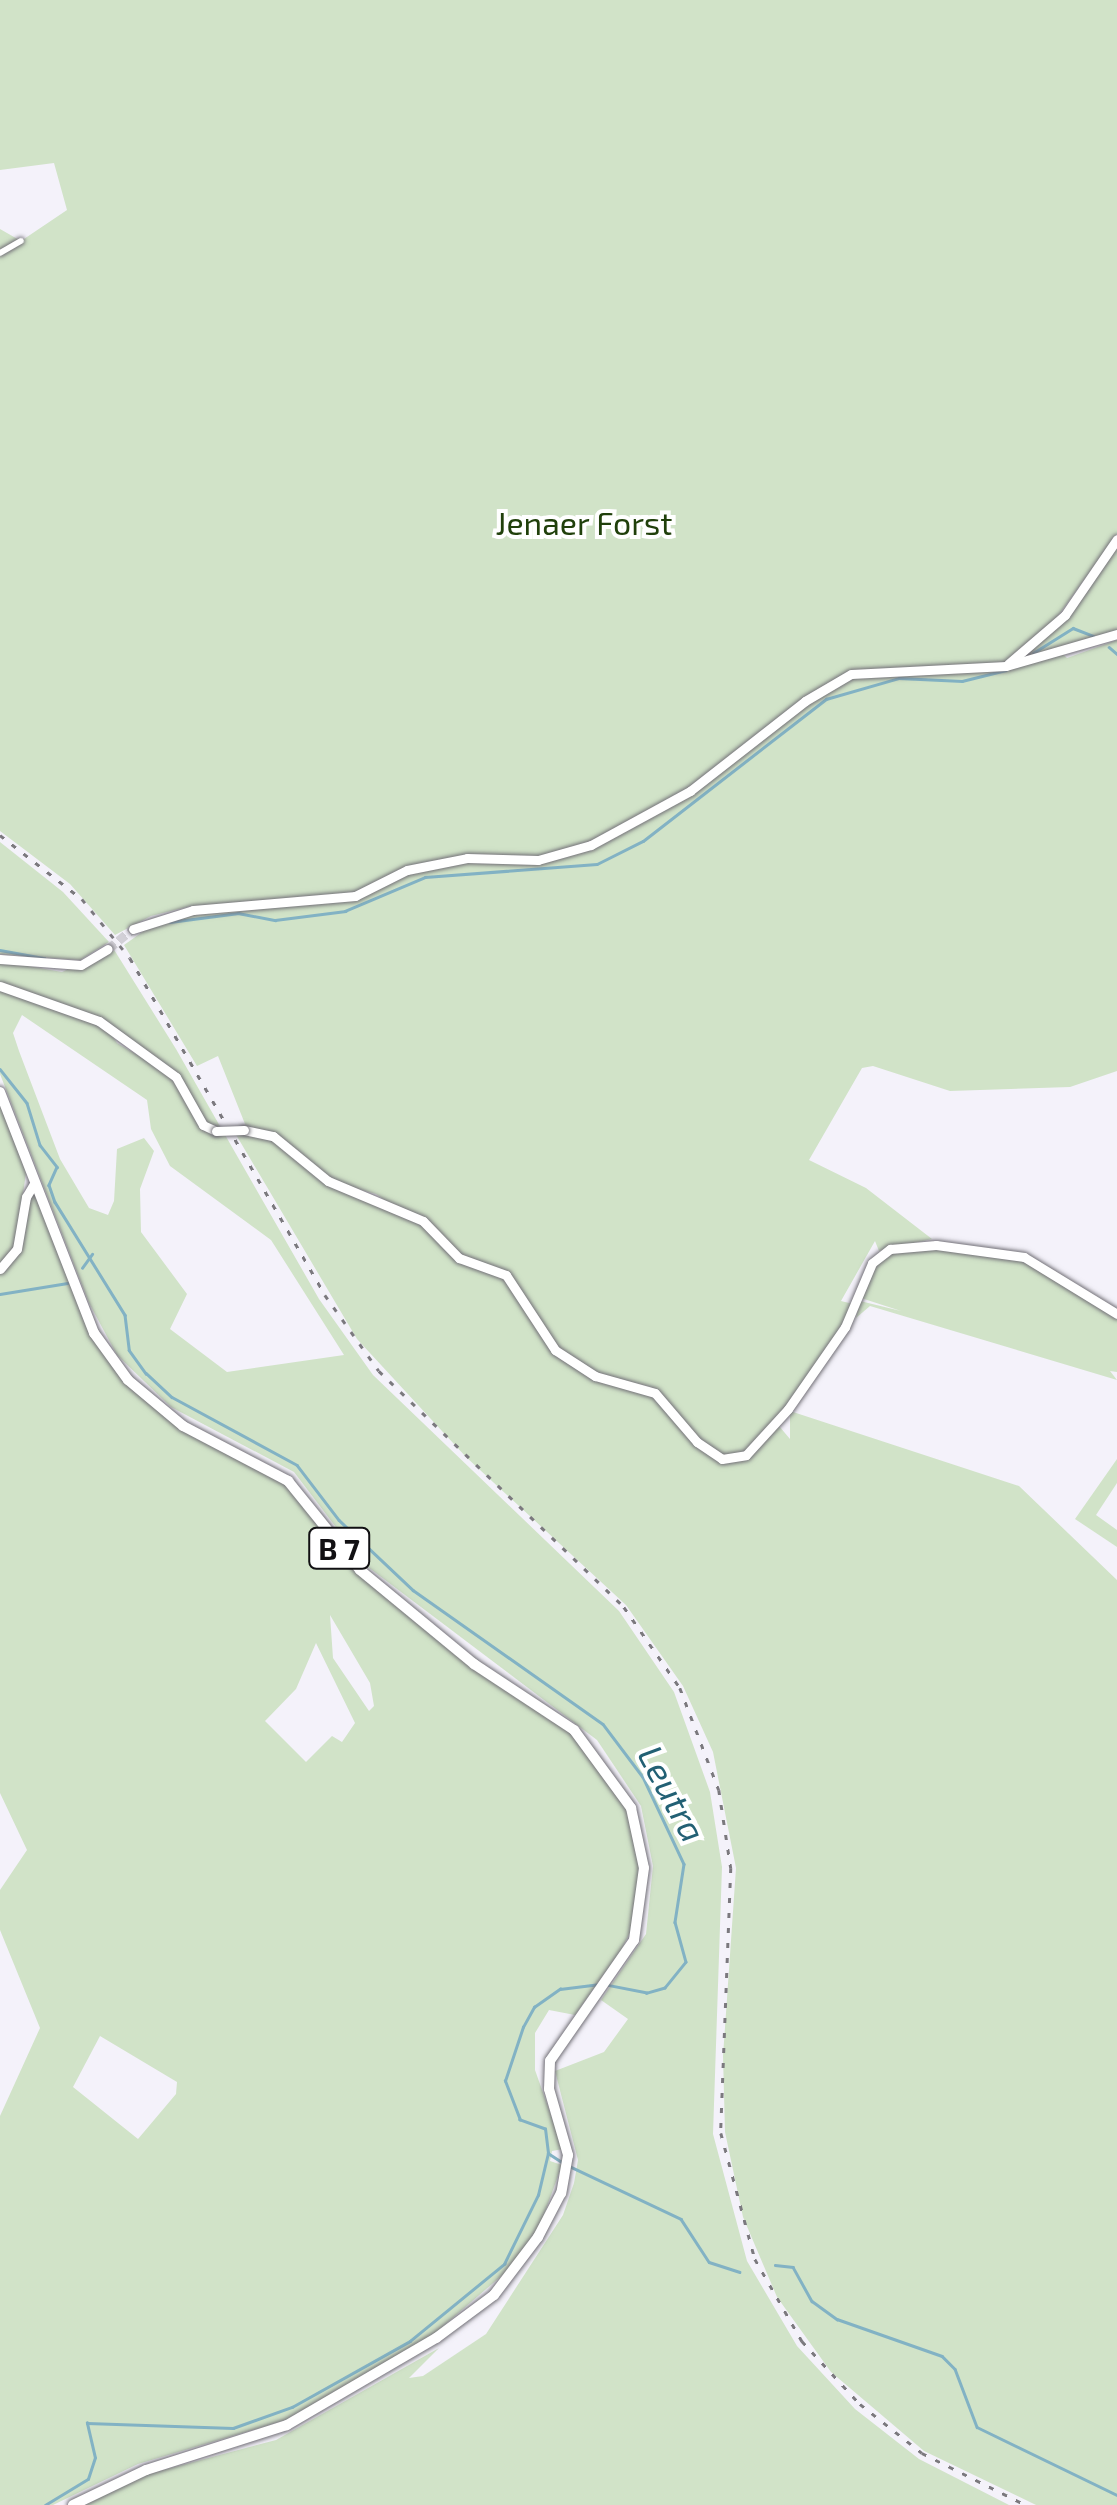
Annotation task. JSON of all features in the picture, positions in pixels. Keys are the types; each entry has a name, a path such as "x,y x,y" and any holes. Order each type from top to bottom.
{"main road":[{"name":"B 7","path":"0,1092 94,1333 128,1380 175,1420 288,1481 360,1570 474,1664 574,1730 605,1764 637,1823 644,1868 638,1930 548,2070 567,2167 553,2212 517,2268 455,2326 287,2425 146,2470 73,2505"}],"street":[{"path":"0,253 21,241"},
{"path":"1006,666 1065,615 1117,539"},
{"path":"133,929 193,910 355,896 407,870 467,858 538,860 591,845 690,792 805,701 852,674 1006,666 1117,634"},
{"path":"0,959 82,964 108,949"},
{"path":"0,986 99,1021 176,1076 203,1125 216,1131 244,1130 273,1136 328,1181 416,1216 459,1258 506,1274 556,1350 595,1376 655,1393 697,1442 722,1459 746,1455 788,1409 845,1327 872,1262 890,1250 936,1245 1024,1257 1117,1314"},
{"path":"0,1270 17,1249 26,1197 36,1182"}],"green space":[{"name":"Jenaer Forst","path":"0,0 1117,0 1117,534 1045,634 1117,542 1117,634 1061,652 1067,658 1117,640 1117,1071 1070,1087 950,1091 873,1066 862,1068 809,1160 866,1188 932,1239 879,1251 875,1241 841,1301 853,1304 850,1312 787,1408 740,1456 723,1457 699,1440 651,1387 596,1374 557,1348 508,1272 471,1262 376,1194 336,1183 281,1139 247,1129 218,1056 197,1066 124,945 155,923 192,913 347,901 191,906 151,916 115,935 70,884 0,831 0,229 21,241 67,210 54,163 0,170"},
{"path":"0,842 63,892 109,942 80,960 0,954"},
{"path":"113,948 221,1128 209,1127 190,1094 100,1020 0,985 0,961 62,972"},
{"path":"0,988 108,1029 117,1043 175,1077 201,1126 224,1133 319,1299 373,1375 619,1611 674,1692 710,1792 722,1867 713,2134 747,2261 797,2346 855,2409 919,2459 1009,2505 80,2505 137,2477 276,2440 439,2348 409,2378 423,2376 486,2334 563,2215 578,2160 555,2071 604,2052 628,2019 601,2000 646,1934 653,1866 641,1806 597,1740 364,1564 294,1472 171,1407 117,1355 89,1303 0,1074","holes":["22,1015 147,1100 151,1129 170,1166 271,1240 344,1355 227,1372 170,1329 187,1294 141,1232 140,1189 154,1151 144,1138 117,1149 114,1201 108,1215 89,1208 60,1159 19,1051 13,1033"]},
{"path":"0,1101 26,1173 16,1243 33,1190 92,1333 143,1398 181,1428 293,1489 359,1572 571,1733 626,1809 639,1867 635,1923 621,1950 575,2015 549,2010 535,2033 535,2070 563,2149 552,2151 550,2161 562,2165 541,2223 514,2265 434,2334 286,2420 138,2464 53,2505 0,2505 0,2116 40,2028 0,1930 0,1890 27,1850 0,1793","holes":["330,1615 370,1683 374,1706 369,1711 333,1658","316,1643 355,1723 342,1742 332,1736 306,1762 265,1721 296,1689","100,2036 177,2082 176,2094 138,2139 73,2087"]},
{"path":"235,1133 272,1138 314,1174 415,1218 458,1260 505,1277 554,1352 584,1374 653,1395 721,1462 743,1460 779,1426 790,1439 790,1411 1019,1486 1117,1580 1117,2505 1036,2505 924,2451 831,2372 777,2297 743,2217 725,2132 723,2056 736,1868 713,1752 683,1686 626,1605 466,1457 357,1339"},
{"path":"936,1249 1023,1261 1117,1317 1117,1372 1110,1371 1117,1380 870,1306 856,1318 860,1301 901,1311 861,1298 874,1267 891,1253"},
{"path":"1117,1459 1117,1483 1096,1515 1117,1530 1117,1547 1075,1519"}],"waterway":[{"path":"1033,653 1073,628 1094,636"},
{"path":"1109,647 1117,654"},
{"path":"170,922 238,913 275,920 345,911 425,877 597,864 643,841 826,699 899,678 962,681 1006,670"},
{"path":"0,950 44,958"},
{"name":"Leutra","path":"0,1069 27,1103 40,1145 57,1167 49,1185 55,1202 125,1315 129,1350 146,1373 172,1397 297,1465 339,1520 413,1590 603,1724 643,1777 684,1864 675,1922 686,1962 665,1988 647,1993 606,1985"},
{"name":"Leutra","path":"82,1268 92,1254"},
{"path":"0,1294 67,1283"},
{"name":"Leutra","path":"45,2505 88,2479 95,2458 87,2423 233,2428 292,2407 410,2341 504,2264 538,2195 548,2153 545,2129 520,2120 505,2081 523,2027 534,2007 560,1989 598,1984"},
{"path":"548,2153 562,2162"},
{"path":"569,2166 681,2219 709,2262 739,2272"},
{"path":"775,2265 793,2267 812,2301 837,2319 942,2356 955,2369 977,2427 1117,2495"}],"tunnel":[{"path":"108,949 133,929"}],"railway":[{"path":"0,835 82,899 130,958 325,1295 379,1371 624,1607 680,1688 719,1790 731,1868 721,2133 755,2259 802,2341 860,2404 922,2453 1026,2505"}]}
